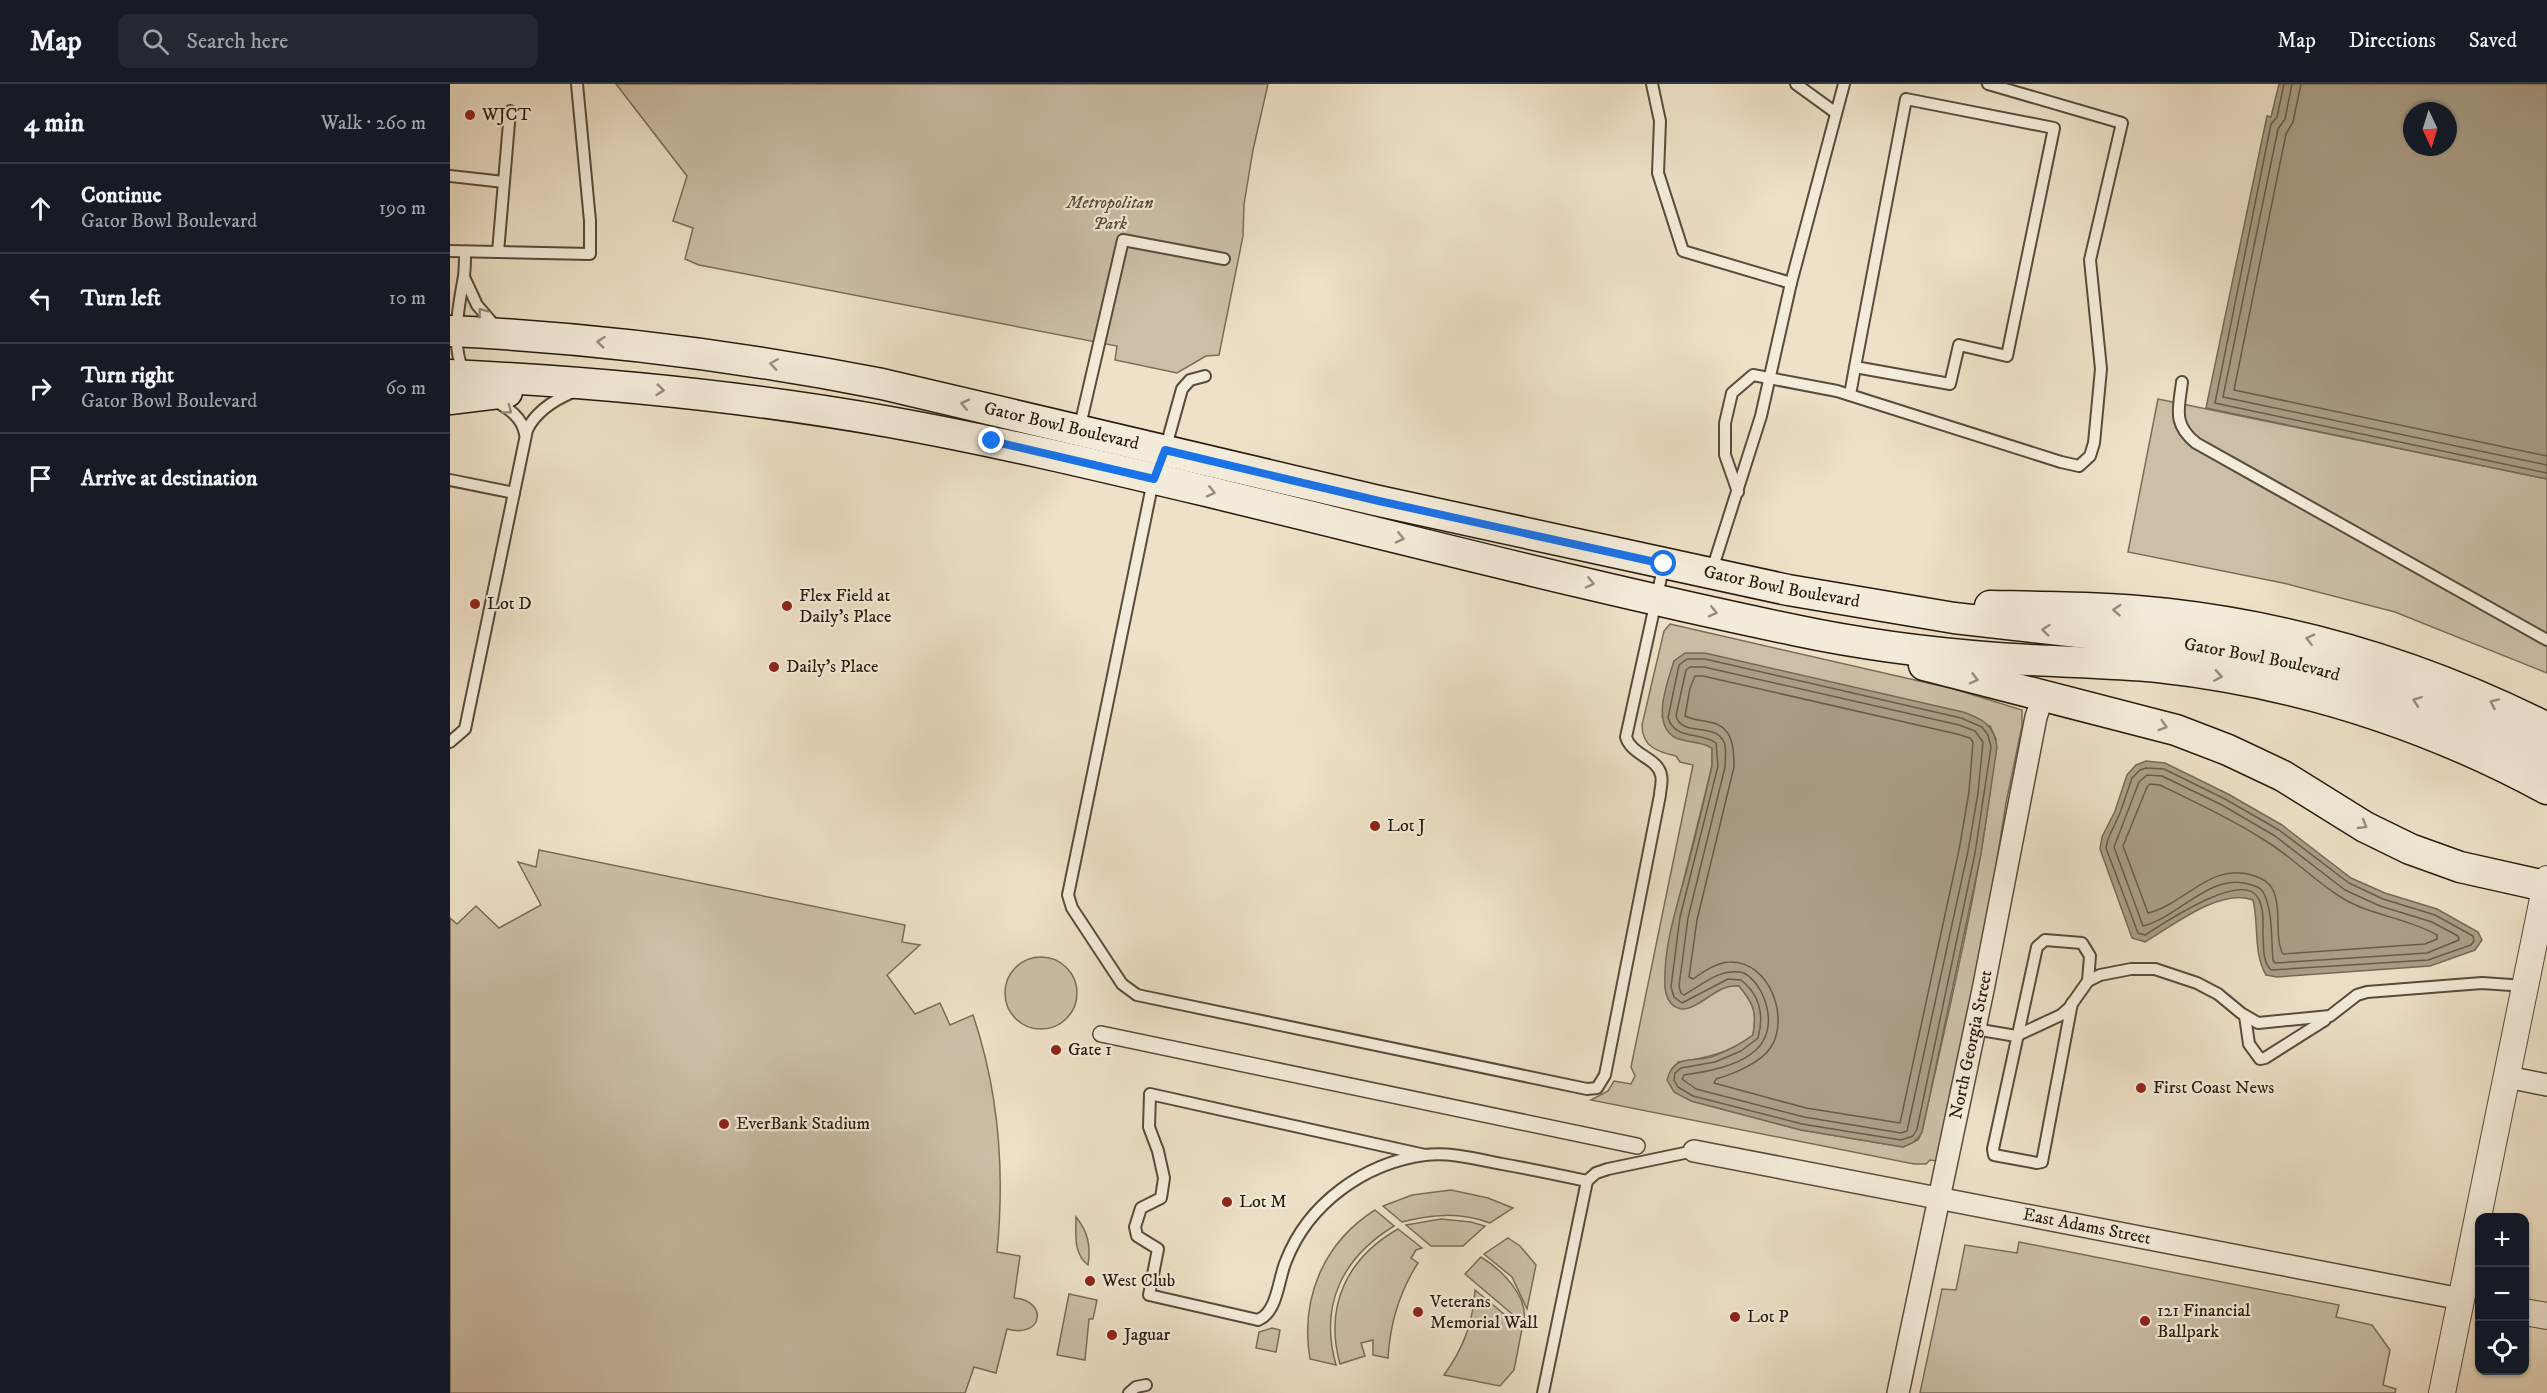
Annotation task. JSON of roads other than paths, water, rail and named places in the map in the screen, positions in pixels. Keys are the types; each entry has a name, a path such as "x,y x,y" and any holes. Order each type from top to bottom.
{"main road":[{"name":"Gator Bowl Boulevard","path":"450,331 515,334 646,346 800,368 882,384 1079,430 1159,465 1656,599 1796,631 1872,643 1962,654 2161,667 2258,683 2354,708 2546,779"},
{"name":"Gator Bowl Boulevard","path":"450,399 467,382 602,384 720,397 886,421 1012,446 1159,465 1379,501 1664,564 1856,603 1987,623 2184,644 2294,664 2359,681 2422,703 2485,728 2546,779"},
{"path":"1856,603 2112,609 2168,614 2243,625 2309,639 2406,668 2468,691 2547,728"},
{"path":"1796,631 2043,696 2138,718 2194,736 2283,777 2366,827 2410,849 2460,867 2546,884"},
{"path":"2043,696 2110,675 2161,667"}],"street":[{"name":"North Georgia Street","path":"1898,1393 1975,1029 2036,717 2043,696"},
{"path":"2442,1393 2470,1301 2506,1077 2546,884"},
{"path":"1101,1034 1637,1146"},
{"path":"2506,1077 2547,1085"},
{"name":"East Adams Street","path":"1694,1151 2470,1301"},
{"path":"2529,1313 2547,1316"}],"lane":[{"path":"450,251 590,254 590,212 578,84"},
{"path":"1652,84 1660,121 1658,173 1683,251 1791,283"},
{"path":"1796,84 1836,113"},
{"path":"1711,574 1772,377 1791,283 1844,84"},
{"path":"1738,492 1725,455 1725,423 1732,393 1753,375 1772,377 1850,395 2061,462 2079,465 2090,456 2094,443 2101,369 2090,260 2122,123 1988,84"},
{"path":"1850,395 1855,367 1906,99 2054,128 2007,356 1959,345 1950,384 1855,367"},
{"path":"498,252 510,111"},
{"path":"450,176 504,182"},
{"path":"1079,430 1123,240 1224,259"},
{"path":"465,252 464,277 453,311 450,331 455,358 467,382 516,415 523,424 525,435"},
{"path":"464,277 471,295 485,317 498,328 515,334"},
{"path":"1205,376 1190,380 1182,389 1159,465 1068,895 1072,908 1122,984 1128,991 1137,995 1587,1089 1597,1088 1605,1076 1662,777 1659,770 1632,750 1626,737 1664,564"},
{"path":"2182,382 2179,417 2181,427 2196,443 2547,640"},
{"path":"450,742 465,729 525,435 536,417 552,402 580,389 602,384"},
{"path":"450,480 514,493"},
{"path":"2072,1003 2042,1162 1994,1155 1993,1149 2016,1036 2040,942 2045,940 2082,944 2090,956 2088,981"},
{"path":"1975,1029 2016,1036 2061,1015 2088,981 2100,975 2131,969 2155,969 2197,983 2218,994 2245,1016 2258,1023 2330,1016"},
{"path":"2245,1016 2249,1044 2260,1059 2330,1016 2357,996 2367,992 2482,983 2526,986"},
{"path":"1425,1155 1376,1169 1341,1188 1318,1210 1302,1229 1290,1250 1279,1277 1271,1311 1266,1317 1258,1320 1149,1295 1158,1249 1137,1236 1135,1227 1142,1208 1161,1198 1164,1178 1149,1127 1150,1094 1425,1155 1474,1158 1587,1181"},
{"path":"1543,1393 1587,1181 1596,1173 1608,1169 1694,1151"},
{"path":"1129,1393 1136,1387 1146,1385"}],"water":[{"path":"2279,84 2547,84 2547,479 2206,408 2267,116 2271,117"},
{"path":"1685,653 1705,653 1963,712 1982,720 1993,733 1997,747 1981,854 1922,1132 1916,1140 1903,1147 1801,1130 1691,1101 1674,1092 1667,1080 1674,1066 1679,1062 1714,1056 1753,1035 1755,1020 1751,1003 1739,986 1723,989 1685,1009 1672,1004 1666,992 1665,971 1668,942 1712,766 1712,748 1676,738 1668,732 1664,723 1663,702 1668,680 1674,661"},
{"path":"2146,761 2165,763 2228,794 2282,825 2351,878 2385,893 2437,909 2478,932 2482,940 2475,950 2430,966 2277,977 2266,975 2259,957 2253,900 2241,897 2212,903 2145,942 2132,938 2100,849 2102,837 2115,811 2127,775 2136,765"}],"place":[{"name":"WJCT","path":"470,115"},
{"name":"Lot D","path":"475,604"},
{"name":"Flex Field at Daily's Place","path":"787,606"},
{"name":"Daily's Place","path":"774,667"},
{"name":"Lot J","path":"1375,826"},
{"name":"Gate 1","path":"1056,1050"},
{"name":"First Coast News","path":"2141,1088"},
{"name":"EverBank Stadium","path":"724,1124"},
{"name":"Lot M","path":"1227,1202"},
{"name":"West Club","path":"1090,1281"},
{"name":"Veterans Memorial Wall","path":"1418,1312"},
{"name":"Lot P","path":"1735,1317"},
{"name":"121 Financial Ballpark","path":"2145,1321"},
{"name":"Jaguar","path":"1112,1335"}],"park label":[{"name":"Metropolitan Park","path":"1110,213"}]}
